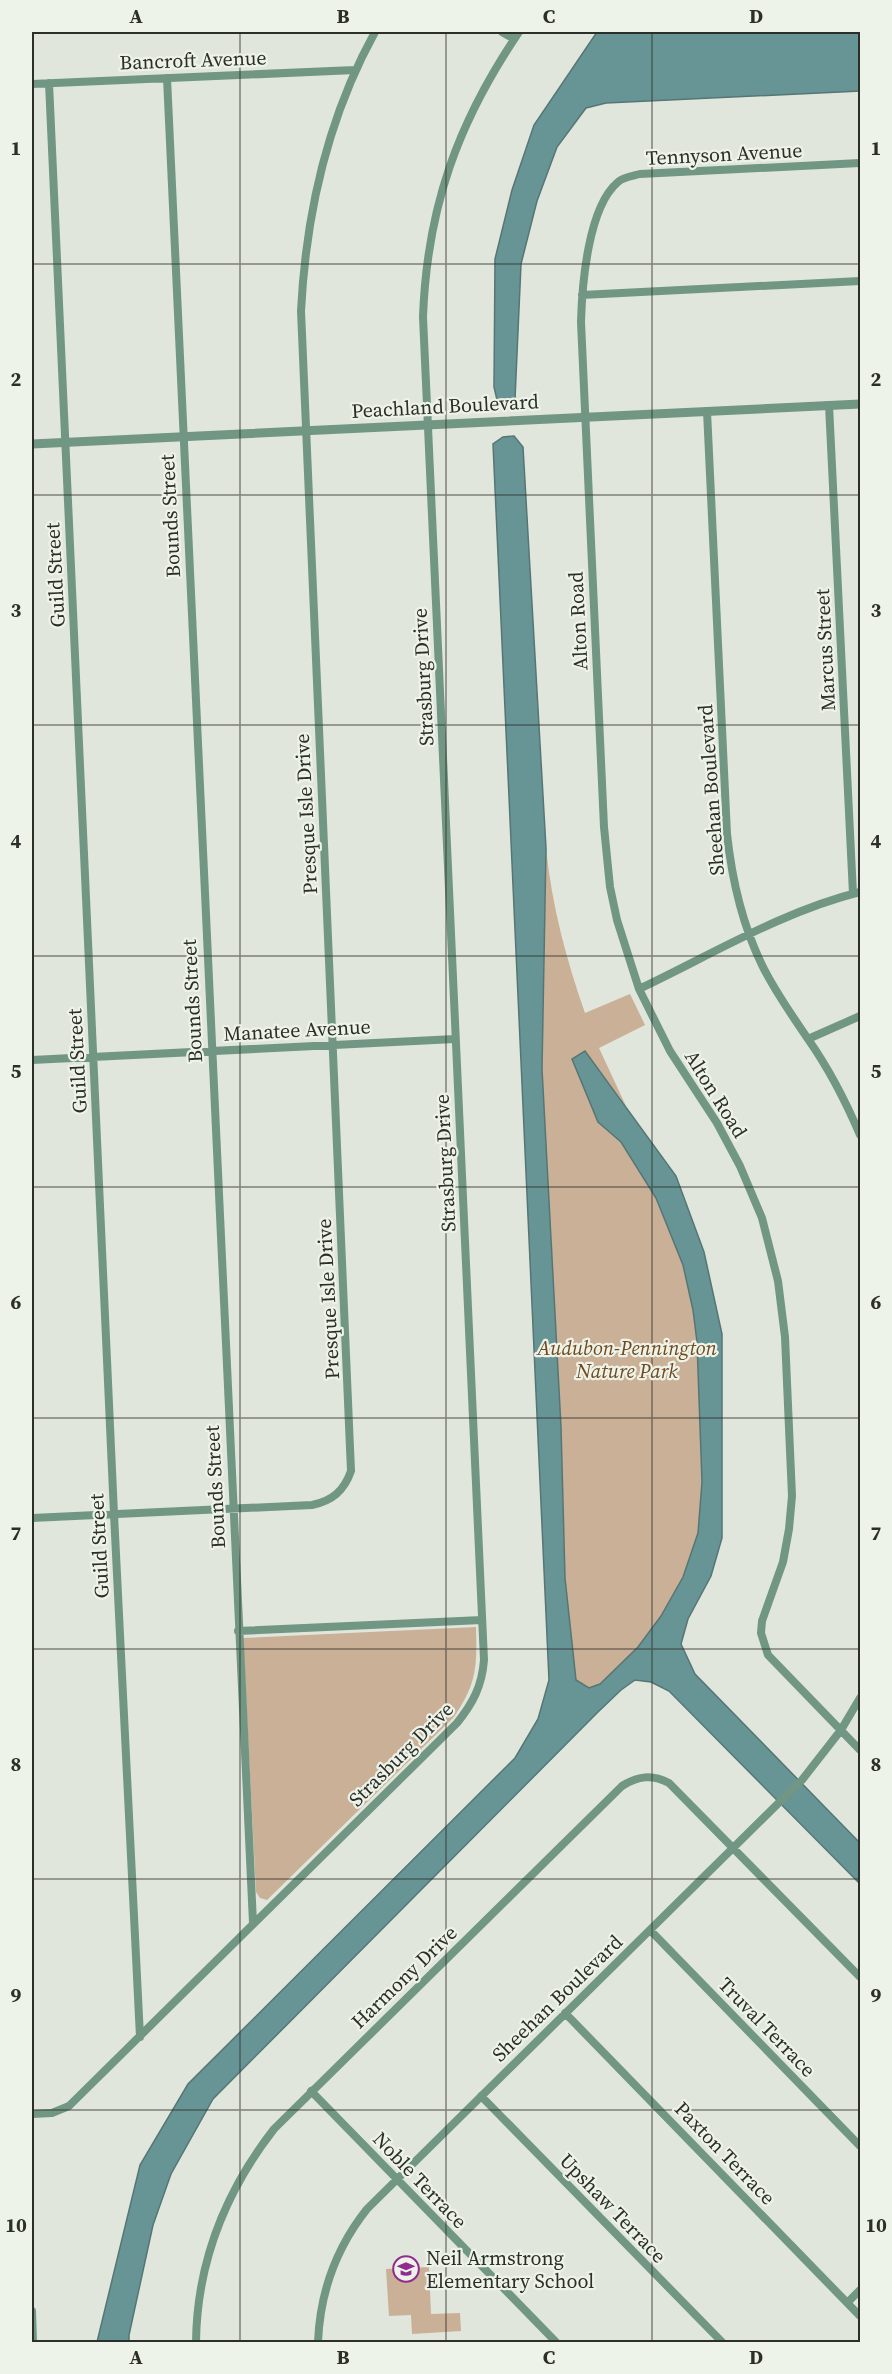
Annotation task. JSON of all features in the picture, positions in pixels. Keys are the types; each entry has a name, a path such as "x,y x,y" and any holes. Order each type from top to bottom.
{"street":[{"name":"Presque Isle Drive","path":"32,1518 322,1503 341,1491 351,1471 301,311 306,239 323,157 355,70 375,32"},
{"path":"502,32 514,39"},
{"name":"Strasburg Drive","path":"32,2114 52,2113 69,2106 140,2037 457,1723 471,1705 482,1675 482,1620 423,317 426,267 434,219 447,171 465,124 487,80 519,32"},
{"name":"Bancroft Avenue","path":"32,84 355,70"},
{"name":"Bounds Street","path":"167,78 253,1923"},
{"name":"Guild Street","path":"49,83 140,2037"},
{"name":"Tennyson Avenue","path":"585,417 582,294 597,218 606,196 620,180 640,174 861,163"},
{"path":"582,294 861,281"},
{"name":"Peachland Boulevard","path":"32,444 861,404"},
{"name":"Marcus Street","path":"829,405 857,893"},
{"name":"Sheehan Boulevard","path":"707,411 727,834 734,885 750,936 775,988 838,1088 861,1135"},
{"name":"Alton Road","path":"585,417 606,852 617,920 639,989 670,1051 717,1123 740,1166 759,1210 780,1288 785,1337 792,1496 783,1562 762,1621 761,1633 768,1655 861,1750"},
{"path":"639,989 805,910 857,893"},
{"path":"808,1039 861,1016"},
{"name":"Manatee Avenue","path":"32,1060 455,1039"},
{"path":"238,1631 482,1620"},
{"name":"Sheehan Boulevard","path":"318,2343 324,2296 339,2253 358,2221 396,2179 802,1780 841,1730 861,1698"},
{"name":"Harmony Drive","path":"196,2343 197,2310 204,2269 213,2237 228,2201 256,2152 289,2111 622,1786 634,1779 659,1778 669,1783 734,1848"},
{"path":"734,1848 861,1977"},
{"name":"Truval Terrace","path":"650,1930 861,2146"},
{"name":"Paxton Terrace","path":"565,2013 861,2316"},
{"name":"Noble Terrace","path":"310,2091 556,2343"},
{"name":"Upshaw Terrace","path":"481,2096 722,2343"},
{"path":"848,2302 861,2290"},
{"path":"32,2311 33,2343"}],"green space":[{"name":"Audubon-Pennington Nature Park","path":"546,848 561,932 585,1013 630,994 645,1025 599,1048 626,1106 585,1051 573,1059 598,1122 621,1142 656,1198 683,1265 697,1342 702,1482 698,1533 683,1577 661,1616 638,1647 600,1684 589,1688 576,1680 565,1578 561,1427 542,1069"},
{"path":"476,1627 474,1674 462,1705 454,1717 267,1900 260,1898 256,1892 243,1638"},
{"path":"429,2267 431,2314 460,2313 461,2331 412,2334 411,2315 389,2316 386,2269"}],"water":[{"path":"597,32 860,32 860,91 606,103 586,108 557,147 537,201 521,264 515,399 505,404 497,400 494,387 495,259 512,190 534,125"},
{"path":"514,436 523,447 546,848 542,1069 561,1427 565,1578 576,1680 589,1688 600,1684 638,1647 661,1616 683,1577 698,1533 702,1482 697,1342 683,1265 656,1198 621,1142 598,1122 572,1059 585,1051 676,1176 704,1252 722,1334 722,1538 711,1576 688,1619 681,1644 695,1674 860,1843 860,1884 669,1691 651,1682 635,1680 598,1712 213,2099 171,2174 153,2225 129,2342 97,2342 140,2165 188,2084 515,1758 538,1719 549,1680 493,444 503,437"}],"place":[{"name":"Neil Armstrong Elementary School","path":"406,2269"}]}
